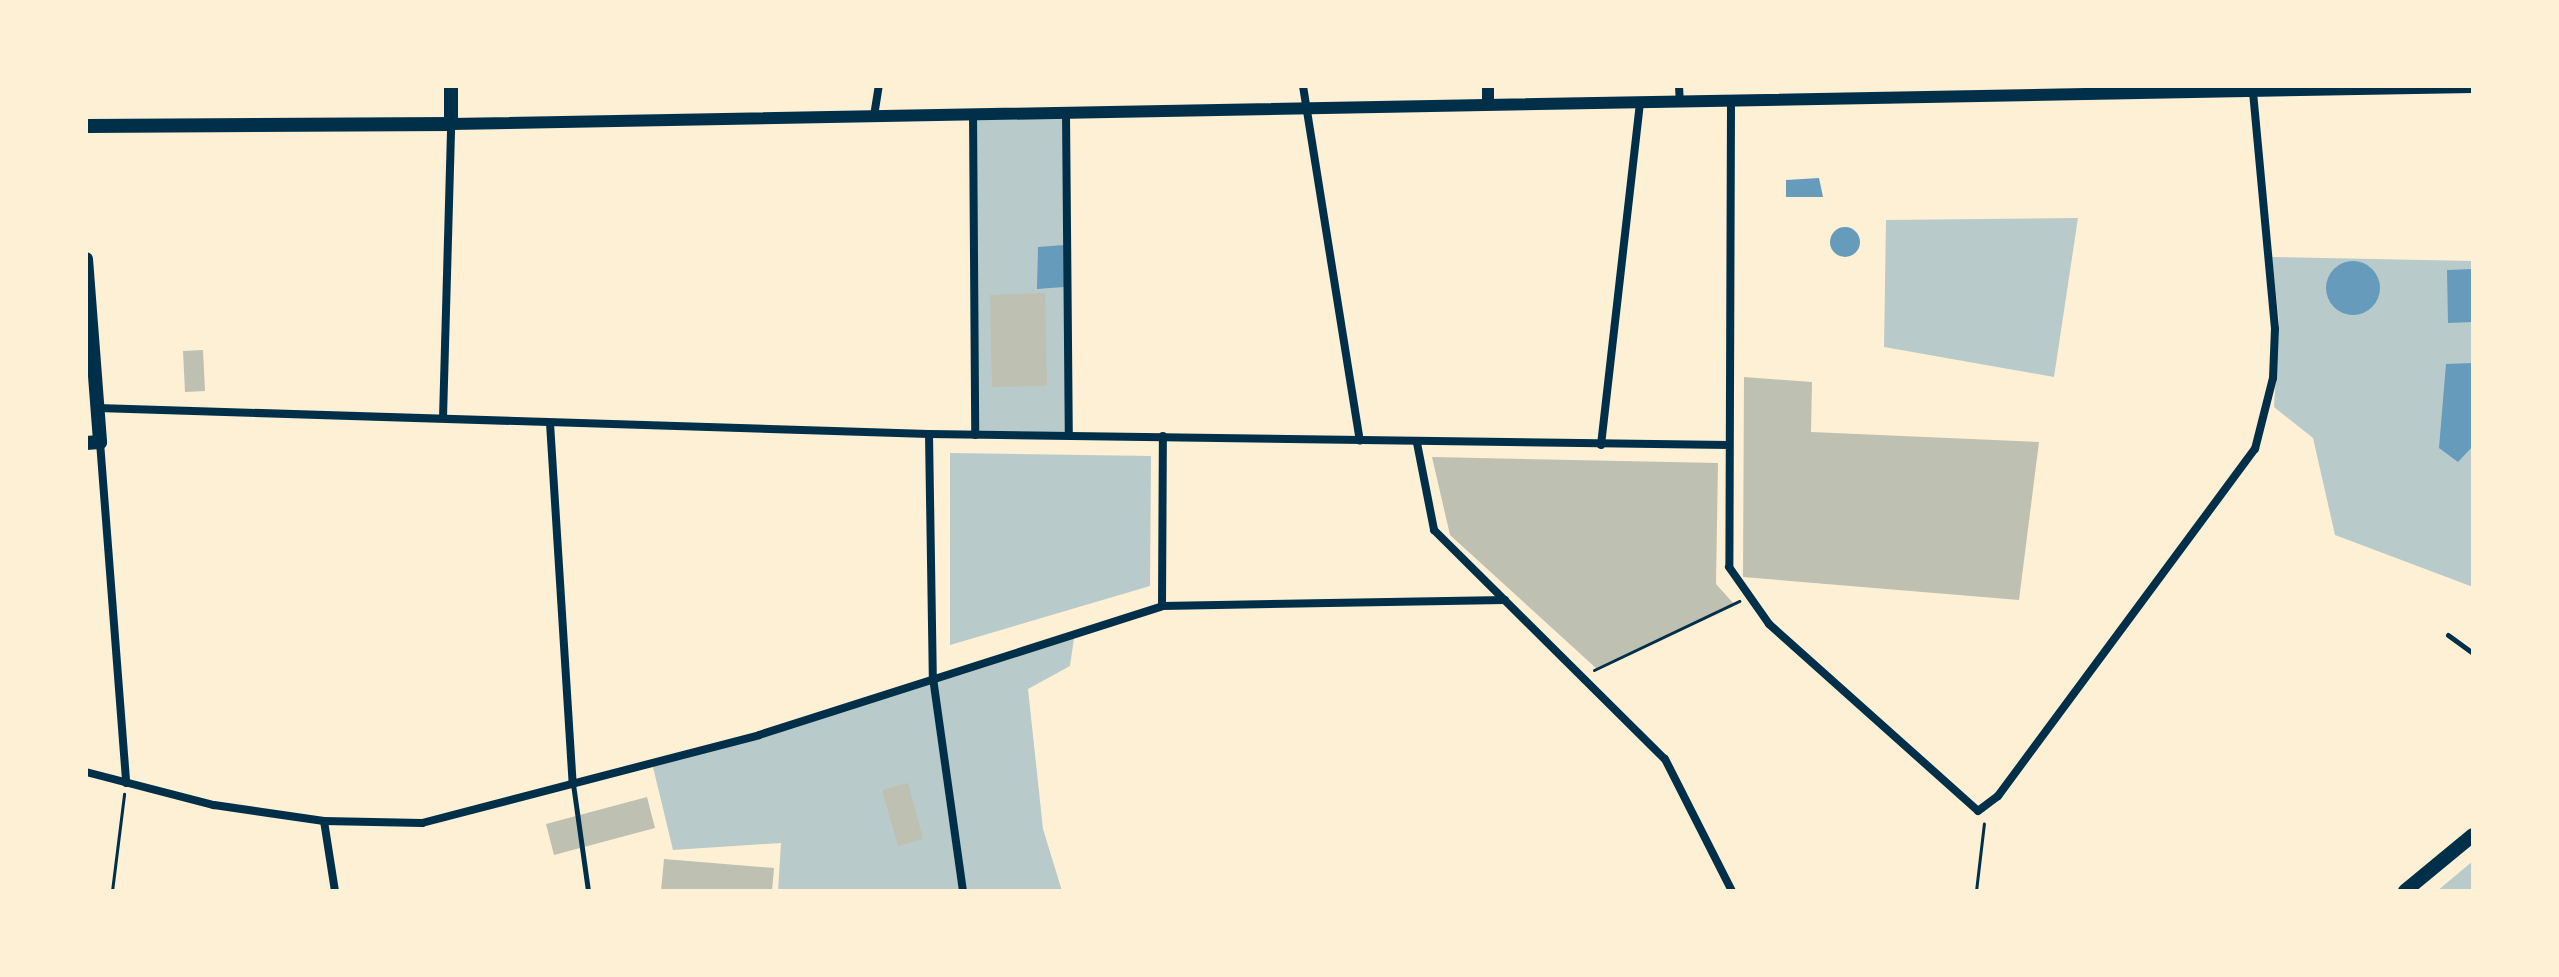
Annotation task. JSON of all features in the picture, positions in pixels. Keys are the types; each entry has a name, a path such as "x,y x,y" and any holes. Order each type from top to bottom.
{"main road":[{"path":"86,126 451,124 451,86"},
{"path":"86,259 98,408 93,443"},
{"path":"2405,891 2473,835"}],"street":[{"path":"874,116 879,86"},
{"path":"1303,86 1360,440"},
{"path":"1488,86 1488,104"},
{"path":"1679,86 1680,103"},
{"path":"443,418 451,124 1304,107 1731,103 2473,87"},
{"path":"1731,103 1729,567 1746,598 1964,806 1984,811 2255,449 2273,378 2275,329 2254,90"},
{"path":"1601,445 1640,103"},
{"path":"973,113 975,435"},
{"path":"1066,113 1069,434"},
{"path":"98,408 929,434 1729,445"},
{"path":"550,423 573,784"},
{"path":"929,434 933,678 963,891"},
{"path":"1162,606 1163,436"},
{"path":"93,443 126,783"},
{"path":"1417,443 1434,530 1665,759 1732,891"},
{"path":"86,772 126,783 324,821 422,823 573,784 933,678 1162,606 1505,600"},
{"path":"324,821 335,891"}],"lane":[{"path":"2448,635 2473,653"},
{"path":"573,784 588,891"}],"path":[{"path":"1583,675 1746,598"},
{"path":"112,891 126,783"},
{"path":"1976,891 1984,811"}],"shaded area":[{"path":"1064,114 1067,433 976,434 976,116"},
{"path":"2078,218 2054,377 1884,347 1886,220"},
{"path":"2272,257 2473,261 2473,587 2335,535 2313,438 2274,407 2279,322"},
{"path":"950,453 1151,456 1150,586 950,645"},
{"path":"1074,638 1070,666 1028,689 1043,829 1062,891 965,891 935,679"},
{"path":"930,684 959,891 778,891 781,843 673,850 653,767"},
{"path":"2473,861 2473,891 2437,891"}],"water":[{"path":"1819,178 1823,197 1786,197 1786,180"},
{"path":"1845,227 1851,228 1859,236 1859,248 1851,256 1845,257 1839,256 1831,248 1830,242 1831,236 1839,228"},
{"path":"1064,245 1064,287 1037,289 1038,247"},
{"path":"2353,261 2372,269 2380,288 2372,307 2353,315 2334,307 2326,288 2334,269"},
{"path":"2473,269 2473,322 2448,323 2447,270"},
{"path":"2473,363 2473,446 2458,462 2439,448 2446,364"}],"building":[{"path":"1045,293 1047,386 992,387 990,295"},
{"path":"203,350 205,391 185,392 183,351"},
{"path":"1744,377 1812,382 1811,432 2039,442 2019,600 1743,577"},
{"path":"1432,457 1718,463 1716,584 1734,604 1597,669 1450,535"},
{"path":"908,783 923,839 898,846 882,790"},
{"path":"647,797 655,828 554,855 546,824"},
{"path":"664,859 774,868 772,891 661,891"}]}
